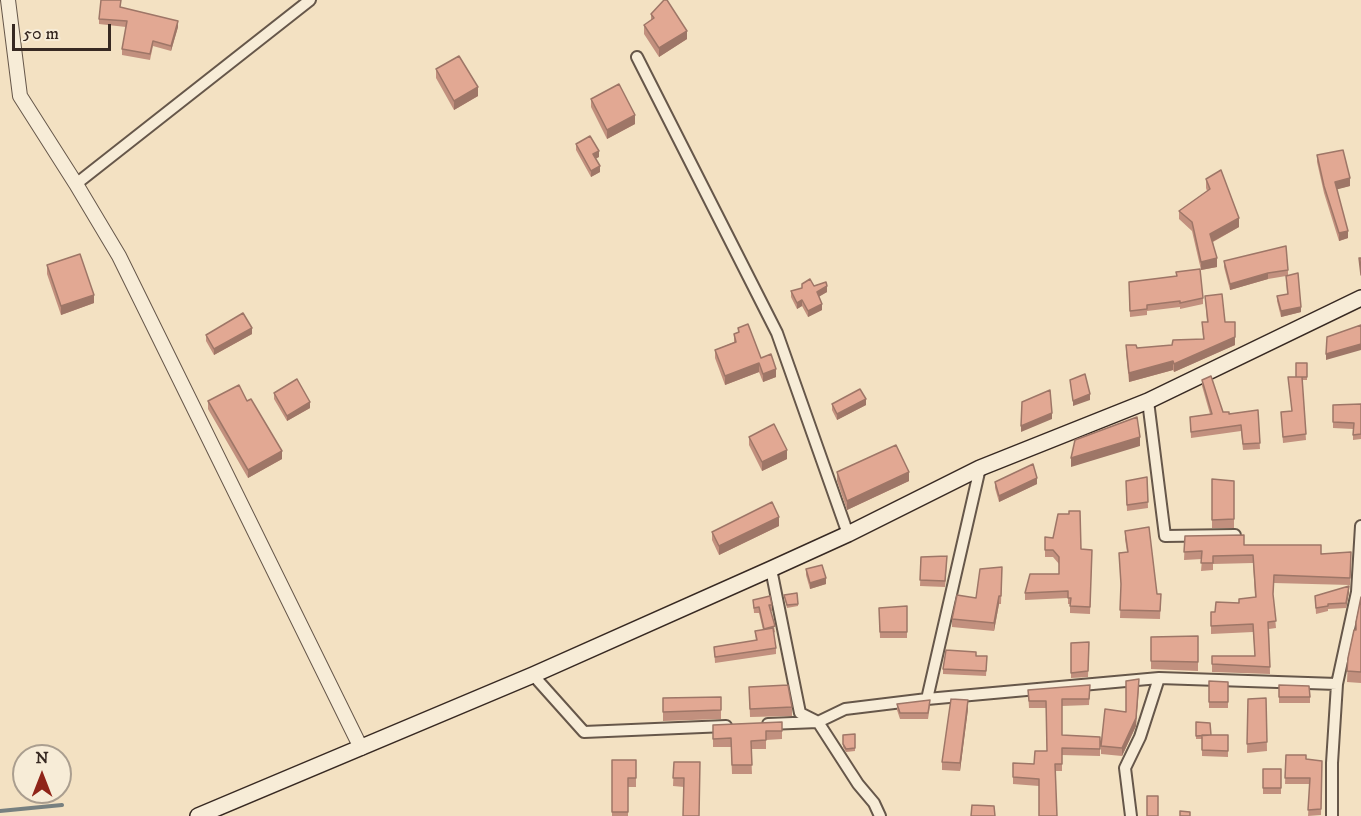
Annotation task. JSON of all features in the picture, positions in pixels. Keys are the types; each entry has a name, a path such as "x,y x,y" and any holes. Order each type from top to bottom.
{"main road":[{"path":"198,816 533,675 771,569 848,534 980,468 1148,401 1361,298"}],"street":[{"path":"8,0 20,96 119,256 361,748"},
{"path":"76,184 310,0"},
{"path":"637,57 777,333 848,534"},
{"path":"1148,401 1165,536 1235,535"},
{"path":"927,699 980,468"},
{"path":"1332,816 1332,763 1337,684 1359,592 1361,526"},
{"path":"771,569 800,713 818,722 858,784 874,803 880,816"},
{"path":"533,675 584,732 736,726"},
{"path":"1131,816 1125,768 1140,737 1159,678"},
{"path":"760,725 818,722 845,709 927,699 1159,678 1337,684"}],"building":[{"path":"101,0 121,0 120,7 178,21 171,46 153,41 150,54 122,49 127,21 99,19"},
{"path":"664,0 667,0 687,31 659,48 644,25 654,18 651,14"},
{"path":"459,56 478,87 454,101 436,69"},
{"path":"619,84 635,115 607,130 591,99"},
{"path":"590,136 599,151 593,154 600,166 591,171 576,144"},
{"path":"1343,150 1350,178 1335,182 1348,231 1339,233 1317,155"},
{"path":"1221,170 1239,218 1210,234 1217,258 1201,262 1192,222 1179,211 1210,189 1206,179"},
{"path":"1286,246 1288,270 1230,284 1224,261"},
{"path":"80,254 94,295 61,306 47,265"},
{"path":"1200,269 1203,298 1180,303 1180,301 1147,305 1147,309 1130,311 1129,282 1177,276 1176,272"},
{"path":"1298,273 1301,307 1281,311 1277,296 1288,294 1286,276"},
{"path":"810,279 814,286 826,282 827,286 817,292 822,304 808,311 802,300 797,303 791,291 802,288 802,284"},
{"path":"1222,294 1225,322 1235,322 1235,337 1174,364 1173,361 1129,373 1126,345 1136,345 1137,348 1172,345 1173,340 1204,339 1202,322 1208,322 1205,296"},
{"path":"243,313 252,328 214,349 206,335"},
{"path":"748,324 761,358 771,354 776,369 763,374 759,363 725,376 715,350 736,342 734,334 739,332 738,328"},
{"path":"1361,325 1361,344 1326,354 1327,337"},
{"path":"1296,363 1307,363 1307,377 1296,377"},
{"path":"1085,374 1090,394 1073,401 1070,380"},
{"path":"1211,376 1223,412 1229,412 1229,414 1258,410 1260,443 1243,444 1241,425 1191,432 1190,417 1212,414 1202,380"},
{"path":"1288,377 1302,377 1306,434 1283,437 1281,412 1292,411"},
{"path":"297,379 310,402 287,416 274,393"},
{"path":"239,385 247,401 251,399 282,451 248,470 208,401"},
{"path":"860,389 866,399 837,414 832,404"},
{"path":"1050,390 1052,413 1021,426 1022,402"},
{"path":"1361,404 1361,434 1353,435 1354,423 1333,422 1333,405"},
{"path":"1137,417 1140,437 1071,458 1075,440"},
{"path":"774,424 787,450 762,462 749,437"},
{"path":"896,445 909,472 847,501 837,472"},
{"path":"1033,464 1037,478 999,496 995,482"},
{"path":"1147,477 1148,502 1127,505 1126,481"},
{"path":"1212,479 1234,481 1234,519 1212,520"},
{"path":"772,502 779,517 719,546 712,532"},
{"path":"1069,511 1080,511 1081,549 1092,550 1090,607 1070,606 1071,598 1068,598 1068,591 1025,593 1030,574 1059,574 1059,557 1053,550 1045,550 1045,537 1053,538 1058,514 1069,514"},
{"path":"1149,527 1157,594 1161,594 1160,611 1120,610 1119,553 1128,552 1125,531"},
{"path":"1244,535 1244,545 1321,545 1321,554 1351,552 1350,578 1274,575 1273,594 1276,621 1268,622 1270,667 1212,664 1212,656 1255,656 1253,624 1211,626 1211,612 1215,612 1216,602 1239,603 1239,599 1256,597 1253,555 1213,556 1213,563 1201,563 1202,551 1184,552 1185,536"},
{"path":"947,556 945,581 920,580 921,557"},
{"path":"822,565 826,578 810,583 806,569"},
{"path":"1002,567 1001,596 999,596 994,623 952,619 957,595 976,598 980,569"},
{"path":"1349,586 1346,603 1328,604 1328,606 1316,608 1315,596"},
{"path":"797,593 798,604 787,605 784,595"},
{"path":"770,596 772,605 769,605 775,626 764,629 759,607 754,608 753,600"},
{"path":"1361,597 1361,672 1347,671 1348,658 1354,630 1356,630"},
{"path":"907,606 907,632 880,632 879,608"},
{"path":"773,628 776,648 715,657 714,647 757,640 755,631"},
{"path":"1198,636 1198,662 1151,661 1151,637"},
{"path":"1089,642 1088,671 1071,673 1071,643"},
{"path":"946,650 976,652 976,656 987,656 986,671 943,669"},
{"path":"1139,679 1136,718 1122,748 1101,746 1105,709 1126,712 1126,681"},
{"path":"1209,681 1228,682 1228,702 1209,702"},
{"path":"788,685 792,707 750,709 749,687"},
{"path":"1090,685 1089,699 1062,699 1062,735 1100,737 1100,749 1062,748 1062,764 1055,764 1057,816 1039,816 1039,779 1013,777 1013,763 1034,764 1035,751 1047,751 1046,701 1029,701 1028,690"},
{"path":"1279,685 1309,686 1310,697 1279,697"},
{"path":"721,697 721,710 663,712 663,698"},
{"path":"1266,698 1267,742 1247,744 1248,699"},
{"path":"951,699 968,700 960,763 942,762"},
{"path":"930,700 928,713 900,713 897,704"},
{"path":"782,722 782,731 766,731 766,740 751,741 752,765 732,765 731,738 713,739 713,725"},
{"path":"1196,722 1210,723 1211,735 1196,736"},
{"path":"855,734 855,748 846,749 843,744 843,735"},
{"path":"1202,735 1228,735 1228,751 1202,750"},
{"path":"1286,755 1306,755 1306,759 1322,761 1321,809 1308,810 1310,778 1285,778"},
{"path":"612,760 636,760 636,778 628,778 628,812 612,812"},
{"path":"674,762 700,762 699,816 683,816 684,778 673,778"},
{"path":"1263,769 1281,769 1281,788 1263,788"},
{"path":"1147,796 1158,796 1158,816 1147,816"},
{"path":"972,805 994,806 995,816 971,816"},
{"path":"1180,811 1190,812 1190,816 1180,816"}],"waterway":[{"path":"0,811 62,805"}]}
